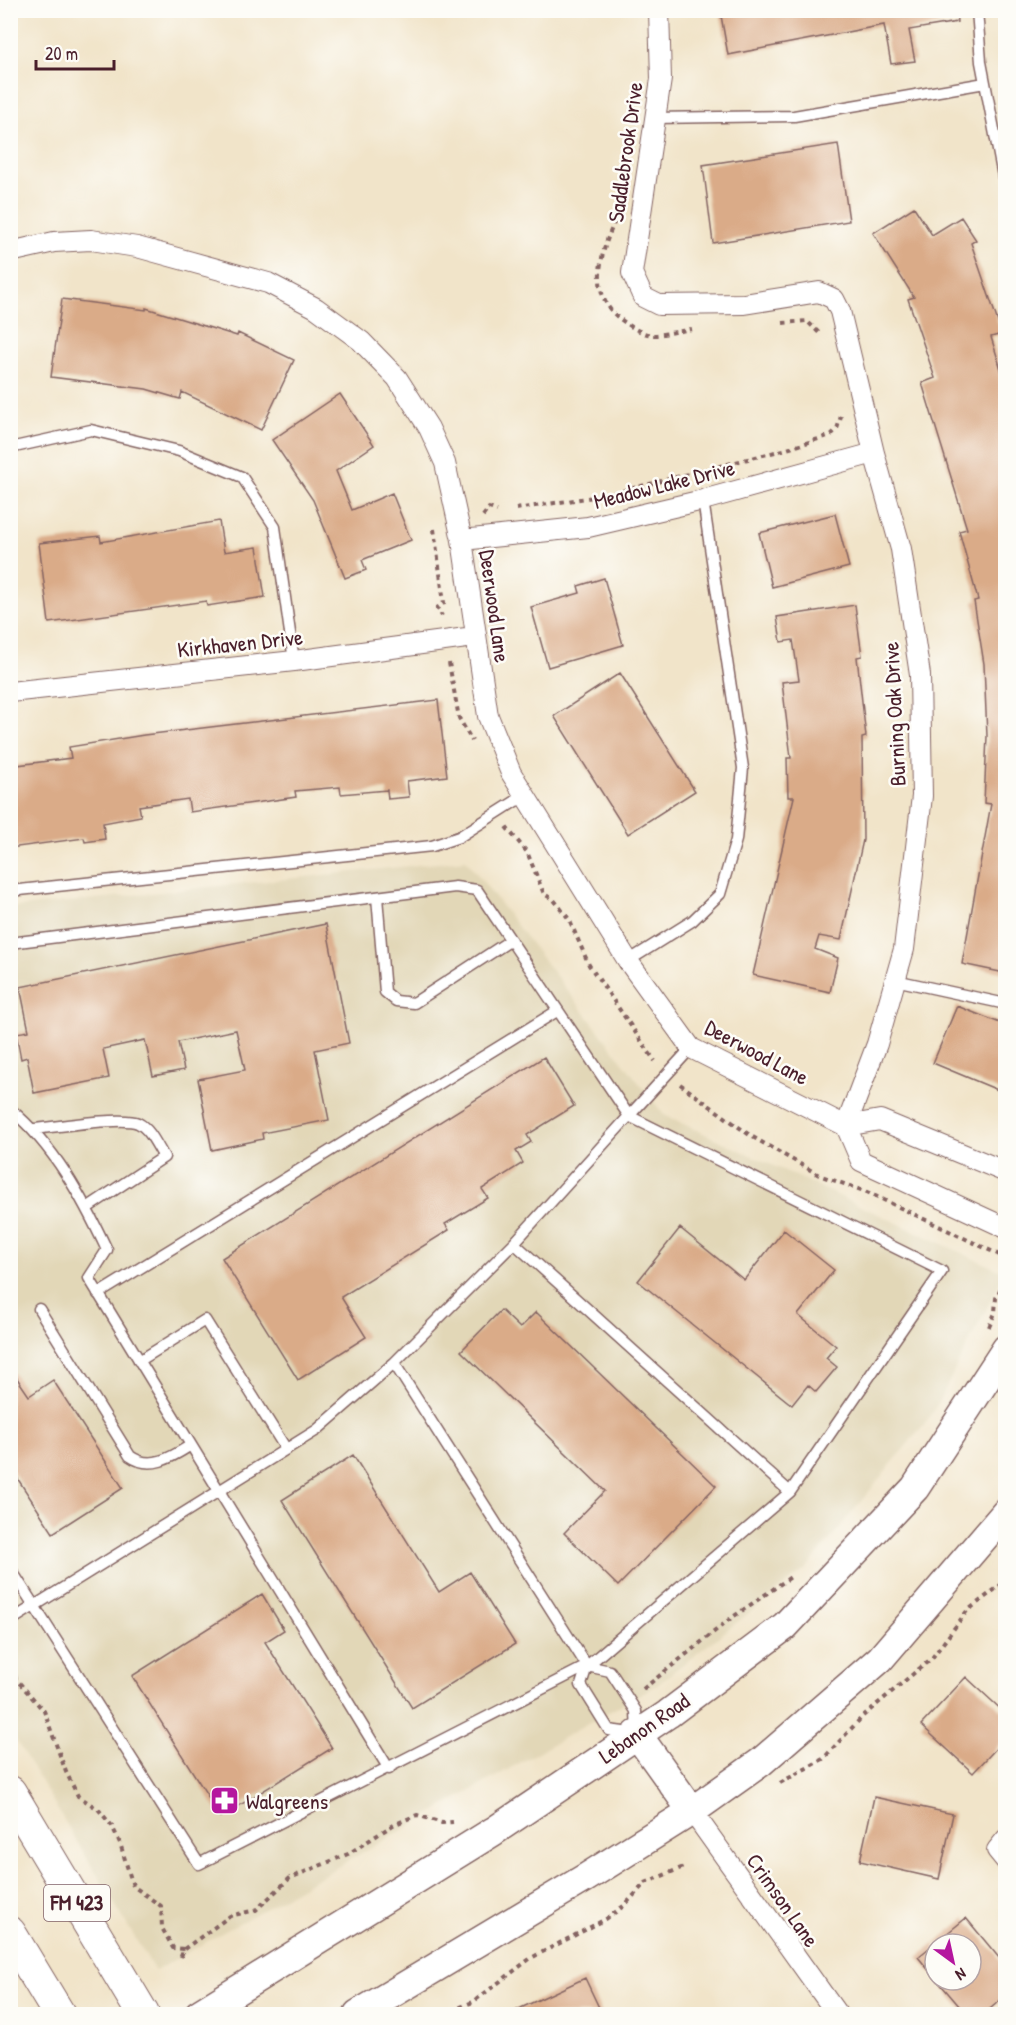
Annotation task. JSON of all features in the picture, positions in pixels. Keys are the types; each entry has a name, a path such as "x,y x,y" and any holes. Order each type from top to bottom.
{"main road":[{"name":"Lebanon Road","path":"199,2014 494,1831 637,1734 785,1626 915,1488 996,1340"},
{"path":"358,2014 692,1811 761,1762 880,1659 1005,1512"},
{"path":"637,1734 692,1811"},
{"name":"FM 423","path":"10,1792 143,2014"},
{"path":"10,1933 59,2014"}],"street":[{"name":"Saddlebrook Drive","path":"659,10 661,79 653,118 632,273 643,297 659,305 685,306 744,304 819,292 834,299"},
{"name":"Deerwood Lane","path":"10,252 54,242 90,240 137,247 268,284 316,308 361,341 397,378 429,428 445,463 462,540 474,637 488,716 511,772 628,961 691,1048 846,1126"},
{"name":"Burning Oak Drive","path":"834,299 840,311 874,453 901,549 920,675 922,796 904,949 877,1044 846,1126"},
{"name":"Meadow Lake Drive","path":"462,540 588,527 703,500 874,453"},
{"name":"Kirkhaven Drive","path":"10,692 294,661 474,637"},
{"path":"1005,1172 880,1120 846,1126 861,1161 1005,1228"},
{"name":"Crimson Lane","path":"692,1811 837,2014"},
{"path":"1005,1839 997,1850 1005,1861"}],"lane":[{"path":"977,10 985,83 1005,192"},
{"path":"653,118 794,116 985,83"},
{"path":"10,448 91,430 179,451 242,477 275,528 294,661"},
{"path":"628,961 693,921 720,894 736,840 743,768 703,500"},
{"path":"10,891 432,846 459,837 525,795"},
{"path":"10,943 455,887 477,890 629,1116 942,1271 790,1492 587,1666 199,1864 10,1568"},
{"path":"377,897 385,992 396,1001 414,1003 511,940"},
{"path":"895,980 1005,1004"},
{"path":"98,1293 557,1011"},
{"path":"10,1621 36,1607 317,1430 394,1363 514,1243 691,1048"},
{"path":"10,1109 35,1129 87,1209 107,1250 88,1278 389,1769"},
{"path":"35,1129 122,1121 138,1123 148,1131 164,1157 87,1209"},
{"path":"514,1243 790,1492"},
{"path":"39,1309 130,1456 143,1463 157,1462 191,1445"},
{"path":"140,1361 205,1320 286,1449"},
{"path":"394,1363 587,1666 610,1671 636,1711 637,1734 609,1730 580,1685 587,1666"}],"path":[{"path":"616,219 603,248 599,270 602,296 612,315 636,330 653,335 695,328"},
{"path":"779,323 807,321 820,331 823,342"},
{"path":"511,510 606,495 831,435 837,429 843,411"},
{"path":"837,429 846,432"},
{"path":"483,517 489,508 502,512"},
{"path":"434,523 444,603 437,608 442,616"},
{"path":"996,1340 992,1323 996,1298 1005,1277"},
{"path":"639,1693 730,1619 794,1575"},
{"path":"10,1659 16,1679 44,1711 66,1772 78,1796 98,1809 112,1826 120,1842 133,1886 161,1906 162,1928 173,1948 184,1949"},
{"path":"179,1961 184,1949 230,1916 256,1910 290,1878 348,1854 393,1825 417,1815 442,1823 451,1823 459,1819"},
{"path":"443,2014 473,2002 531,1958 606,1919 624,1905 645,1882 686,1866"}],"shaded area":[{"path":"466,860 664,1115 1005,1273 932,1414 806,1569 656,1685 155,1971 11,1732 11,908"}],"building":[{"path":"720,10 956,10 957,22 909,30 915,61 891,64 884,25 728,55"},
{"path":"838,144 849,221 713,243 703,165"},
{"path":"914,207 932,235 961,217 976,240 971,243 1002,334 991,337 1005,382 1005,461 999,463 1005,482 1005,973 962,964 991,804 984,803 987,736 984,664 974,601 978,600 959,531 967,529 922,383 935,378 908,299 914,297 873,233"},
{"path":"62,299 146,310 146,308 237,336 238,333 294,360 261,430 182,392 180,399 146,389 51,377"},
{"path":"340,394 374,445 336,471 352,510 392,493 411,540 362,560 366,570 345,578 313,500 272,440"},
{"path":"835,514 849,567 772,587 759,533"},
{"path":"219,521 224,552 257,547 265,597 207,606 206,601 49,623 39,543 100,536 101,542"},
{"path":"604,578 623,645 548,667 531,607 580,593 578,586"},
{"path":"855,605 862,656 857,657 866,737 862,738 863,840 841,940 819,936 815,949 838,958 830,992 753,975 794,797 788,797 787,758 791,758 782,682 799,680 793,640 781,642 777,617"},
{"path":"620,673 695,791 628,834 554,716"},
{"path":"438,700 447,776 407,781 409,797 388,799 387,790 341,794 340,787 295,791 296,797 190,812 188,799 139,806 141,816 103,823 105,839 85,842 84,838 10,848 10,766 71,758 69,747 144,735"},
{"path":"326,924 349,1043 315,1050 329,1120 262,1133 263,1139 212,1150 198,1079 245,1070 236,1030 178,1042 184,1070 153,1076 145,1040 103,1049 109,1078 34,1093 27,1057 21,1059 16,1033 29,1031 20,987"},
{"path":"957,1006 1005,1025 1005,1093 933,1063"},
{"path":"544,1057 574,1106 527,1135 531,1142 516,1151 523,1163 482,1189 488,1198 445,1224 449,1230 341,1297 366,1337 298,1380 222,1258"},
{"path":"680,1228 744,1280 784,1230 834,1270 798,1315 836,1346 826,1358 837,1367 816,1392 808,1385 792,1405 638,1281"},
{"path":"501,1310 520,1328 536,1312 716,1486 618,1586 564,1533 605,1491 461,1351"},
{"path":"10,1368 29,1396 53,1380 123,1488 53,1533 10,1467"},
{"path":"353,1455 439,1592 470,1572 515,1644 412,1708 282,1500"},
{"name":"Walgreens","path":"262,1594 284,1630 265,1642 332,1748 221,1817 132,1676"},
{"path":"966,1677 1005,1713 1005,1739 973,1773 921,1725"},
{"path":"874,1797 953,1814 939,1879 860,1861"},
{"path":"966,1918 978,1932 949,1932"},
{"path":"983,1938 1005,1965 1005,1996 984,2014 966,2014 947,1992 983,1992"},
{"path":"923,1953 923,1963 918,1957"},
{"path":"585,1978 602,2014 508,2014"}],"place":[{"name":"Walgreens","path":"225,1801"}]}
